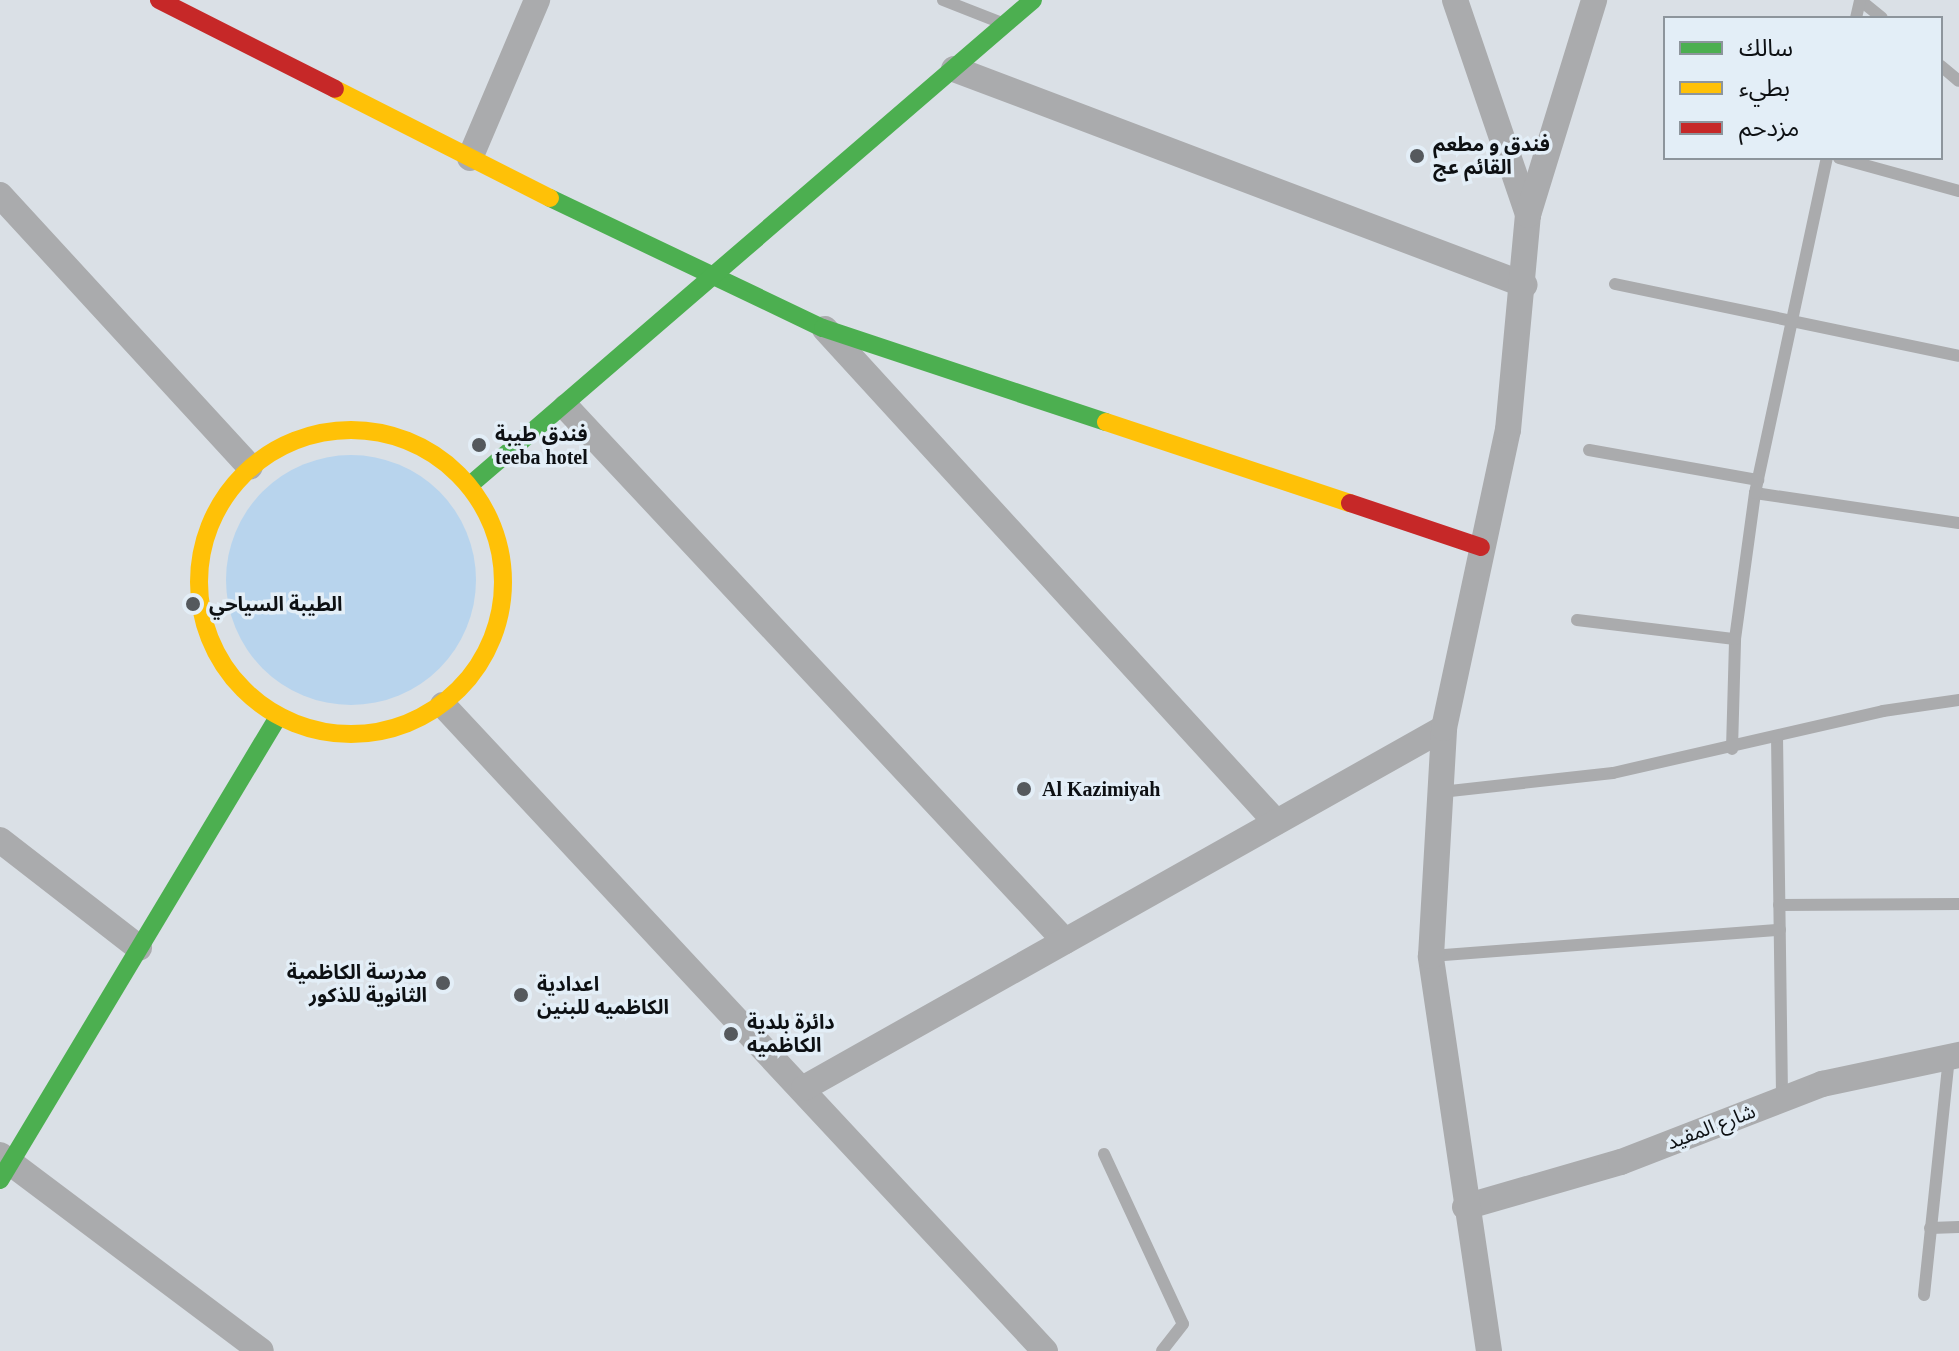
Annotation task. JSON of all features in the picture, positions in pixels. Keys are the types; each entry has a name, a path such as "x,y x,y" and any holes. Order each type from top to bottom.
{"street":[{"path":"159,0 712,280 823,328 1481,547"},
{"path":"470,158 537,0"},
{"path":"470,485 566,407 1033,0"},
{"path":"1455,0 1528,215"},
{"path":"1489,1351 1465,1207 1431,956 1444,728 1508,430 1525,285 1528,215 1594,0"},
{"path":"954,69 1525,285"},
{"path":"0,195 250,467"},
{"path":"823,328 1276,822"},
{"path":"566,407 1065,941"},
{"path":"364,430 440,457 470,485 495,533 503,601 493,640 443,705 404,725 362,735 319,732 278,717 239,688 211,647 198,600 205,539 219,505 250,467 284,444 364,430"},
{"path":"443,705 804,1088 1045,1351"},
{"path":"261,1351 4,1165 278,717"},
{"path":"804,1088 1444,728"},
{"path":"0,840 139,948"},
{"name":"شارع المفيد","path":"1465,1207 1621,1162 1782,1100 1954,1056"}],"lane":[{"path":"943,0 1006,24"},
{"path":"1860,0 1880,16"},
{"path":"1943,68 1959,81"},
{"path":"1732,749 1735,639 1756,487 1827,160"},
{"path":"1846,160 1959,191"},
{"path":"1615,284 1959,356"},
{"path":"1589,450 1756,487 1959,523"},
{"path":"1577,620 1735,639"},
{"path":"1441,792 1613,773 1959,700"},
{"path":"1777,736 1782,1100"},
{"path":"1779,905 1959,904"},
{"path":"1431,956 1780,930"},
{"path":"1924,1295 1954,1056"},
{"path":"1104,1154 1183,1324 1162,1351"},
{"path":"1930,1228 1959,1227"}],"shaded area":[{"path":"339,455 363,455 399,464 440,491 467,532 474,556 474,604 467,628 440,669 399,696 363,705 339,705 303,696 262,669 235,628 226,592 226,568 235,532 262,491 303,464"}],"traffic: fast":[{"path":"470,485 1033,0"},
{"path":"550,198 823,328 1106,422"},
{"path":"0,1180 278,717"}],"traffic: slow":[{"path":"335,89 550,198"},
{"path":"1106,422 1350,503"},
{"path":"336,430 366,430 395,436 423,448 448,464 469,485 485,510 497,538 503,582 503,597 492,640 478,667 459,690 436,709 409,723 366,734 336,734 307,728 279,716 254,700 233,679 217,654 205,626 199,597 199,567 205,538 217,510 233,485 254,464 279,448 307,436 336,430"}],"traffic: jam":[{"path":"159,0 335,89"},
{"path":"1350,503 1481,547"}],"place":[{"name":"فندق و مطعم القائم عج","path":"1417,156"},
{"name":"فندق طيبة teeba hotel","path":"479,445"},
{"name":"الطيبة السياحي","path":"193,604"},
{"name":"Al Kazimiyah","path":"1024,789"},
{"name":"مدرسة الكاظمية الثانوية للذكور","path":"443,983"},
{"name":"اعدادية الكاظميه للبنين","path":"521,995"},
{"name":"دائرة بلدية الكاظميه","path":"731,1034"}]}
